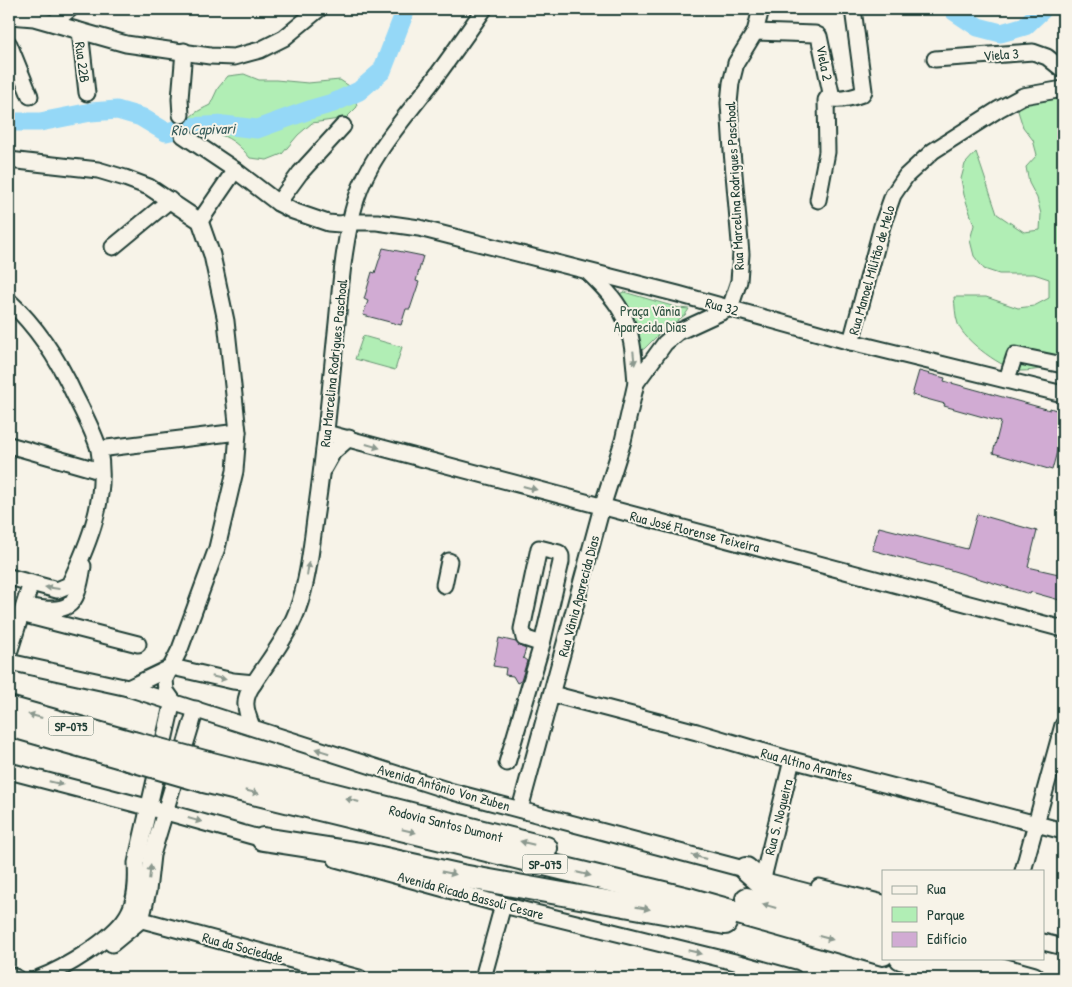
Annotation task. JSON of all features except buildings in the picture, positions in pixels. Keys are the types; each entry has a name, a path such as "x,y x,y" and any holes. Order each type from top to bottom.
{"highway":[{"name":"Rodovia Santos Dumont","path":"9,708 130,751"},
{"name":"Rodovia Santos Dumont","path":"9,725 130,751 692,900 882,954"},
{"name":"Rodovia Santos Dumont","path":"206,772 381,808 691,884 882,937"},
{"path":"263,840 367,855 462,876 750,927 776,934 801,932"},
{"path":"755,872 763,884 770,887 882,916"},
{"path":"909,960 978,978"},
{"path":"967,960 1033,978"},
{"path":"1010,960 1052,978"}],"street":[{"path":"54,23 70,9"},
{"path":"9,16 34,18 126,44 225,57 246,55 284,38 319,9"},
{"name":"Rua Marcelina Rodrigues Paschoal","path":"252,727 246,712 248,692 285,636 296,614 305,587 326,433 345,252 350,222 364,176 385,143 438,74 484,9"},
{"name":"Rua Marcelina Rodrigues Paschoal","path":"730,308 739,281 741,254 732,151 729,104 730,83 736,63 755,32 761,9"},
{"name":"Viela 2","path":"755,32 815,34 819,36 831,93 834,99 854,97 864,92 853,9"},
{"name":"Rua 22B","path":"80,31 87,94"},
{"path":"9,44 30,96"},
{"path":"181,115 180,99 184,51"},
{"name":"Viela 3","path":"935,59 1033,52 1047,58 1062,69"},
{"path":"1062,69 1063,89"},
{"name":"Rua Manoel Militão de Melo","path":"850,342 882,226 893,195 906,176 933,151 1022,96 1063,89"},
{"path":"818,200 827,152 826,100 831,93"},
{"path":"278,203 300,173 343,126"},
{"name":"Rua 32","path":"184,135 235,170 278,203 293,211 328,223 377,222 419,228 730,308 850,342 1063,394"},
{"path":"9,160 98,170 125,178 149,187 200,221 212,255 226,321 238,432 235,471 217,548 172,667 165,679 166,692 173,701 136,863 137,881 134,898 134,918"},
{"path":"200,221 235,170"},
{"path":"113,247 170,200"},
{"path":"345,252 358,235 377,222"},
{"name":"Rua Vânia Aparecida Dias","path":"520,809 602,507 623,441 636,383 630,332 621,311 588,271"},
{"path":"9,301 31,323 50,348 68,381 99,449 100,471 100,497 96,517 86,550 80,589 73,602 65,608 22,610"},
{"name":"Rua Vânia Aparecida Dias","path":"636,383 665,343 678,332 730,308"},
{"path":"1007,379 1015,356 1063,365"},
{"path":"99,449 238,432"},
{"name":"Rua José Florense Teixeira","path":"326,433 1063,629"},
{"name":"Rua Marcelina Rodrigues Paschoal","path":"321,474 333,452 349,438"},
{"path":"9,445 100,471"},
{"path":"507,763 542,644 561,556 559,553 539,548 522,635 524,638 542,644"},
{"path":"9,578 57,590 69,585 86,550"},
{"path":"444,585 448,561"},
{"path":"9,653 31,583"},
{"path":"22,610 138,644"},
{"name":"Avenida Antônio Von Zuben","path":"9,662 128,688 173,701 453,792 755,872 882,903"},
{"path":"128,688 172,667 233,681 254,683"},
{"name":"Rua Altino Arantes","path":"552,694 697,732 792,760 1063,831"},
{"path":"61,978 93,958 134,918 148,891 152,855 196,709"},
{"path":"1023,870 1063,725"},
{"name":"Rua S. Nogueira","path":"755,872 792,760"},
{"name":"Avenida Ricado Bassoli Cesare","path":"9,771 148,807 741,971 794,978"},
{"path":"483,978 503,905"},
{"path":"39,978 54,972 94,947 134,918"},
{"name":"Rua da Sociedade","path":"134,918 359,978"},
{"path":"1044,942 1063,947"},
{"path":"9,975 17,978"}],"green space":[{"path":"244,74 259,80 308,83 340,80 354,89 357,107 346,118 312,123 298,135 282,154 267,160 250,158 236,144 221,135 204,131 183,130 190,118 210,105 218,88 228,76"},
{"path":"1063,91 1063,363 1043,369 1021,371 1005,366 985,354 968,338 958,324 954,297 986,297 1018,308 1034,306 1049,298 1049,279 1034,274 999,274 984,269 974,256 970,240 974,225 961,179 965,164 976,152 997,214 1024,232 1040,230 1041,214 1037,198 1029,183 1026,167 1037,155 1033,140 1023,127 1018,111 1022,97"},
{"name":"Praça Vânia Aparecida Dias","path":"624,292 679,308 689,309 685,315 641,350 628,305 619,294"},
{"path":"363,336 402,347 395,370 355,359"}],"waterway":[{"name":"Rio Capivari","path":"9,122 40,122 91,112 117,110 141,117 166,132 188,127 224,125 257,129 333,103 359,91 382,71 406,9"},
{"name":"Rio Capivari","path":"953,9 978,27 1001,33 1025,26 1043,9"}]}
